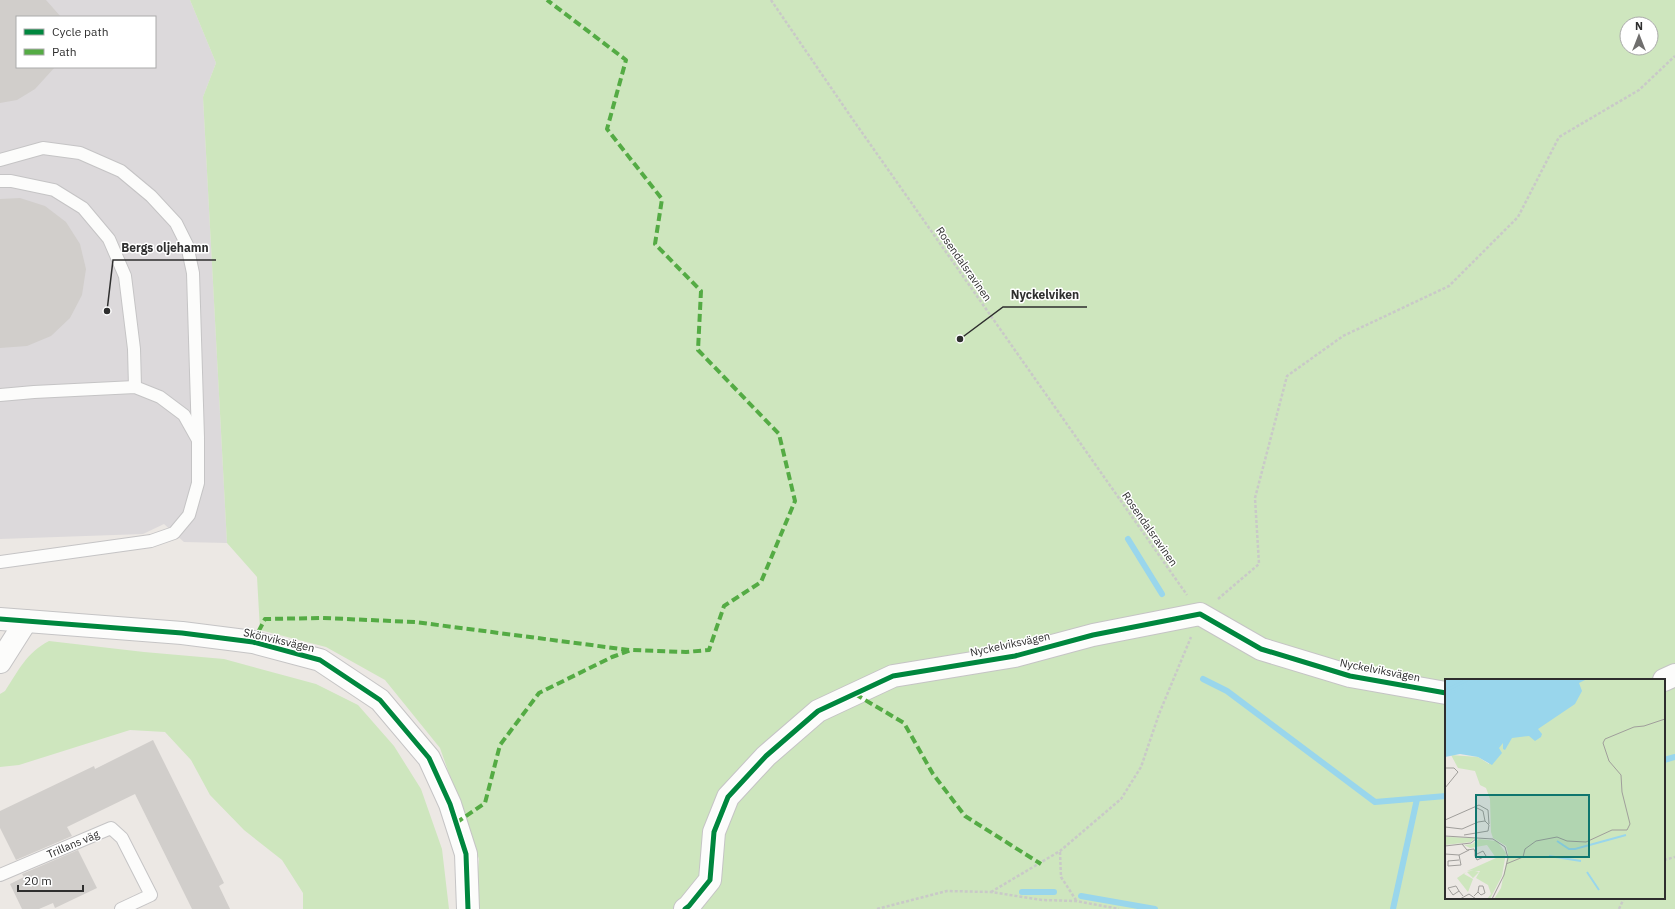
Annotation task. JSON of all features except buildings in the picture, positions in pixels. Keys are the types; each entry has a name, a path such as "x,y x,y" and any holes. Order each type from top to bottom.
{"street":[{"name":"Nyckelviksvägen","path":"685,909 710,880 714,832 728,797 766,756 818,711 893,676 1015,656 1093,635 1200,614 1261,649 1350,676 1445,693"},
{"name":"Skönviksvägen","path":"0,619 182,633 253,642 320,660 380,700 429,758 450,804 466,854 468,909"},
{"path":"0,662 26,621"},
{"path":"1665,680 1675,675"}],"lane":[{"path":"0,160 43,148 80,153 121,171 151,196 176,223 187,245 193,273 198,440 198,483 189,516 174,533 151,541 0,562"},
{"path":"0,181 11,181 54,190 83,208 109,239 125,276 134,349 135,387"},
{"path":"0,395 135,387 160,397 184,415 198,440"},
{"name":"Trillans väg","path":"0,875 111,828 122,838 151,895 122,909"}],"path":[{"path":"991,892 1060,851 1120,799 1141,768 1159,714 1200,614 1259,564 1255,498 1287,376 1343,336 1449,286 1518,216 1559,137 1639,90 1675,56"},
{"path":"1060,851 1061,877 1076,901"},
{"path":"1665,860 1675,857"},
{"path":"877,909 946,891 991,892 1042,900 1076,901 1118,909"},
{"path":"1619,909 1624,899"}],"shaded area":[{"path":"0,0 190,0 216,63 203,97 227,543 184,542 164,524 143,534 0,539"}],"green space":[{"path":"190,0 1675,0 1675,909 475,909 479,859 440,748 385,680 326,647 260,630 257,577 227,543 203,97 216,63"},
{"path":"49,641 144,652 224,659 316,684 358,705 394,746 421,789 442,849 449,909 303,909 303,893 282,860 244,830 210,795 191,760 165,732 130,730 19,765 0,767 0,694 5,691 19,669 34,651"}],"waterway":[{"path":"1128,539 1162,594"},
{"path":"1203,679 1227,691 1375,802 1445,796"},
{"path":"1665,760 1675,757"},
{"path":"1393,909 1417,799"},
{"path":"1022,892 1054,892"},
{"path":"1081,896 1155,909"}],"marked path":[{"path":"456,823 485,803 500,745 539,693 612,657 631,650 686,652 709,650 724,606 761,582 795,501 779,434 698,350 701,291 655,244 662,199 607,129 626,60 547,0"},
{"path":"253,642 265,619 323,618 415,622 629,650"},
{"path":"855,694 904,723 933,774 965,816 1041,864"}],"cycle path":[{"path":"685,909 710,880 714,832 728,797 766,756 818,711 893,676 1015,656 1093,635 1200,614 1261,649 1350,676 1445,693"},
{"path":"0,619 182,633 253,642 320,660 380,700 429,758 450,804 466,854 468,909"}],"place":[{"name":"Bergs oljehamn","path":"107,311"},
{"name":"Nyckelviken","path":"960,339"}]}
